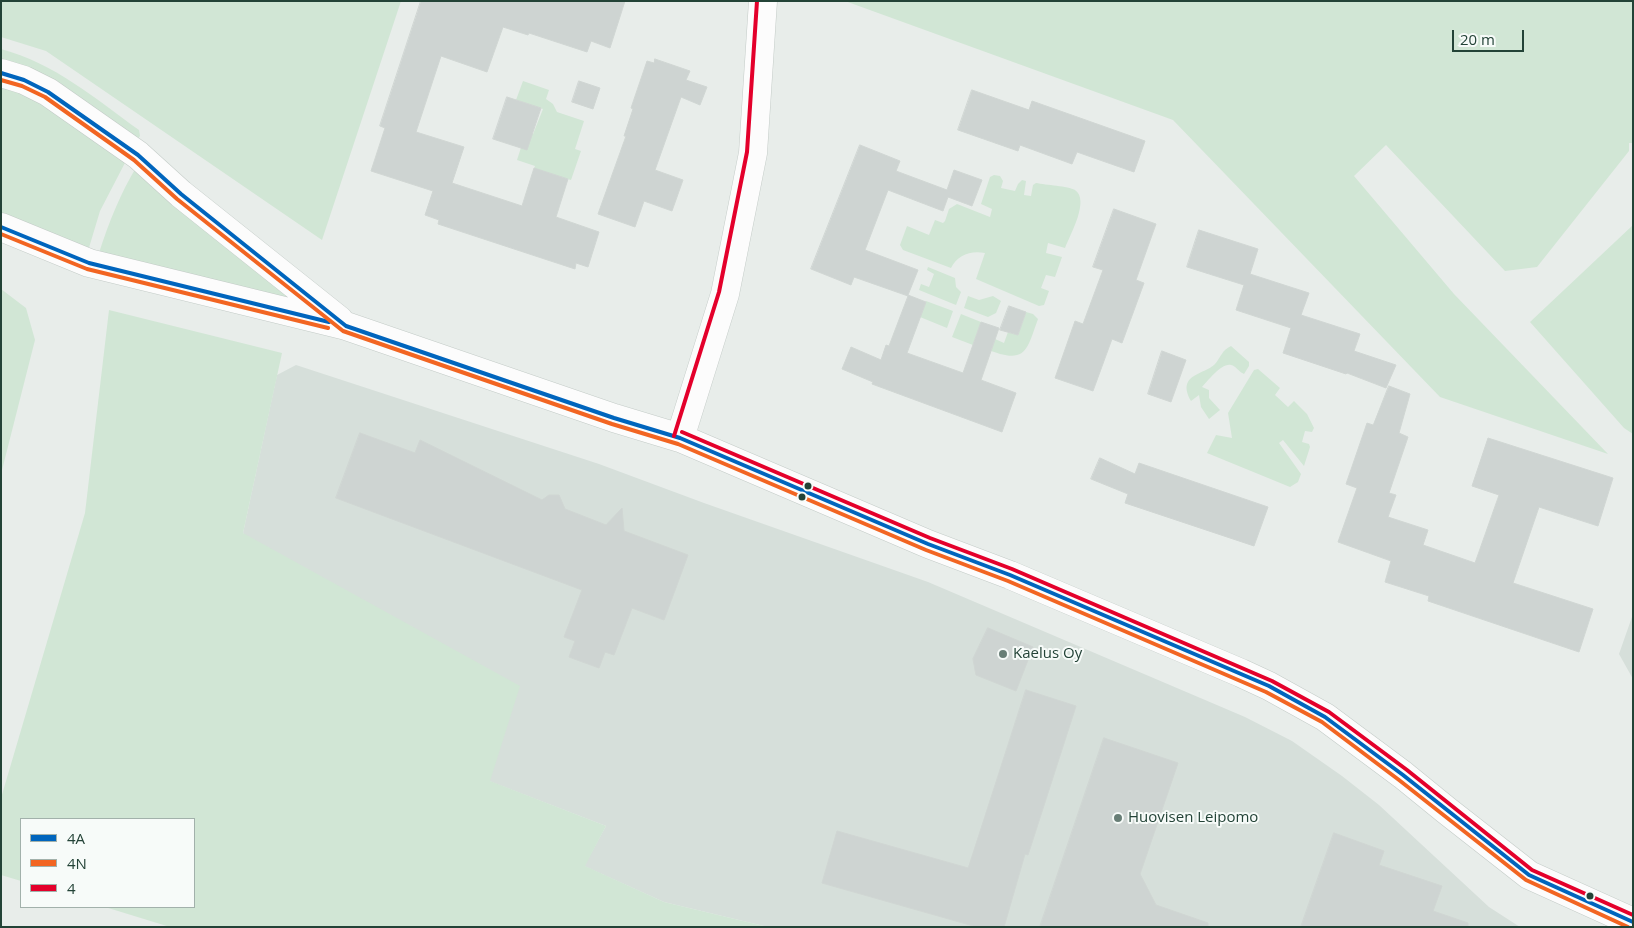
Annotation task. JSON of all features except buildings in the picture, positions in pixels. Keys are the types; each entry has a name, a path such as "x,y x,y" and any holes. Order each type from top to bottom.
{"street":[{"path":"680,438 725,294 753,153 763,1"},
{"path":"1,73 24,80 48,92 138,155 181,194 346,326"},
{"path":"1,227 89,263 346,326 614,418 680,438 928,544 1010,575 1269,686 1325,717 1404,775 1529,876 1633,922"}],"shaded area":[{"path":"296,365 599,464 928,582 1245,717 1292,741 1342,776 1379,805 1489,907 1520,927 768,927 664,902 584,866 606,826 489,781 243,533 277,375"},
{"path":"1633,614 1633,679 1619,654"}],"green space":[{"path":"1,1 401,1 322,240 46,51 1,37"},
{"path":"845,1 1633,1 1633,143 1629,143 1629,151 1537,267 1505,271 1386,145 1354,176 1454,294 1608,454 1440,397 1173,120"},
{"path":"1,49 39,63 74,83 139,130 140,136 133,145 1,63"},
{"path":"523,81 549,90 546,99 553,104 557,112 584,121 575,149 581,151 571,180 534,169 535,166 517,160 526,132 533,134 543,109 516,100"},
{"path":"1,82 18,87 128,157 100,211 88,251 1,218"},
{"path":"137,166 316,310 99,253 115,208"},
{"path":"994,175 1000,176 1003,181 1001,188 1015,191 1022,180 1026,181 1024,195 1031,196 1033,185 1036,183 1072,189 1079,195 1080,209 1078,218 1065,248 1048,243 1046,253 1062,257 1055,277 1046,275 1041,288 1049,291 1044,305 1039,306 976,279 985,253 975,252 965,255 957,260 951,268 903,250 900,245 907,226 929,235 935,220 943,223 949,209 957,204 990,217 992,209 981,204 990,177"},
{"path":"1633,225 1633,434 1624,428 1530,322"},
{"path":"928,267 955,278 956,287 961,292 956,305 919,290 921,284 929,287 934,274 927,270"},
{"path":"1,289 26,308 35,340 1,474"},
{"path":"968,296 979,300 993,296 1001,301 996,313 988,317 964,308"},
{"path":"926,301 953,311 947,328 920,317"},
{"path":"109,310 282,353 243,533 520,686 490,781 606,826 585,866 664,902 768,927 170,927 108,908 195,908 195,818 20,818 20,881 1,875 1,798 85,513"},
{"path":"1026,312 1033,314 1038,319 1028,346 1024,351 1012,356 991,351 995,339 1004,343 1008,332 1018,335"},
{"path":"961,314 981,322 973,345 952,337"},
{"path":"1231,346 1249,362 1249,366 1244,374 1233,366 1227,365 1215,373 1202,387 1209,390 1209,398 1220,410 1209,419 1201,407 1199,395 1191,401 1187,392 1187,385 1193,376 1215,364"},
{"path":"1258,369 1280,388 1275,395 1288,407 1294,401 1307,414 1314,428 1312,432 1305,431 1302,442 1309,444 1310,447 1304,466 1283,440 1279,443 1301,474 1298,482 1290,487 1207,453 1216,435 1232,438 1228,413 1254,370"}],"transit line":[{"name":"4","path":"674,436 719,292 747,152 757,1"},
{"name":"4A","path":"1,73 24,80 48,92 138,155 181,194 346,326 614,418 680,438 928,544 1010,575 1269,686 1325,717 1403,775 1529,875 1633,922"},
{"name":"4N","path":"1,80 22,86 45,97 134,160 177,199 343,331 612,424 678,444 926,550 1008,581 1266,692 1322,722 1526,880 1628,927"},
{"name":"4A","path":"1,227 89,263 329,322"},
{"name":"4N","path":"1,234 87,269 328,328"},
{"name":"4","path":"682,432 930,538 1012,569 1272,681 1329,712 1407,770 1532,870 1633,915"}],"place":[{"name":"Kaelus Oy","path":"1003,654"},
{"name":"Huovisen Leipomo","path":"1118,818"}]}
